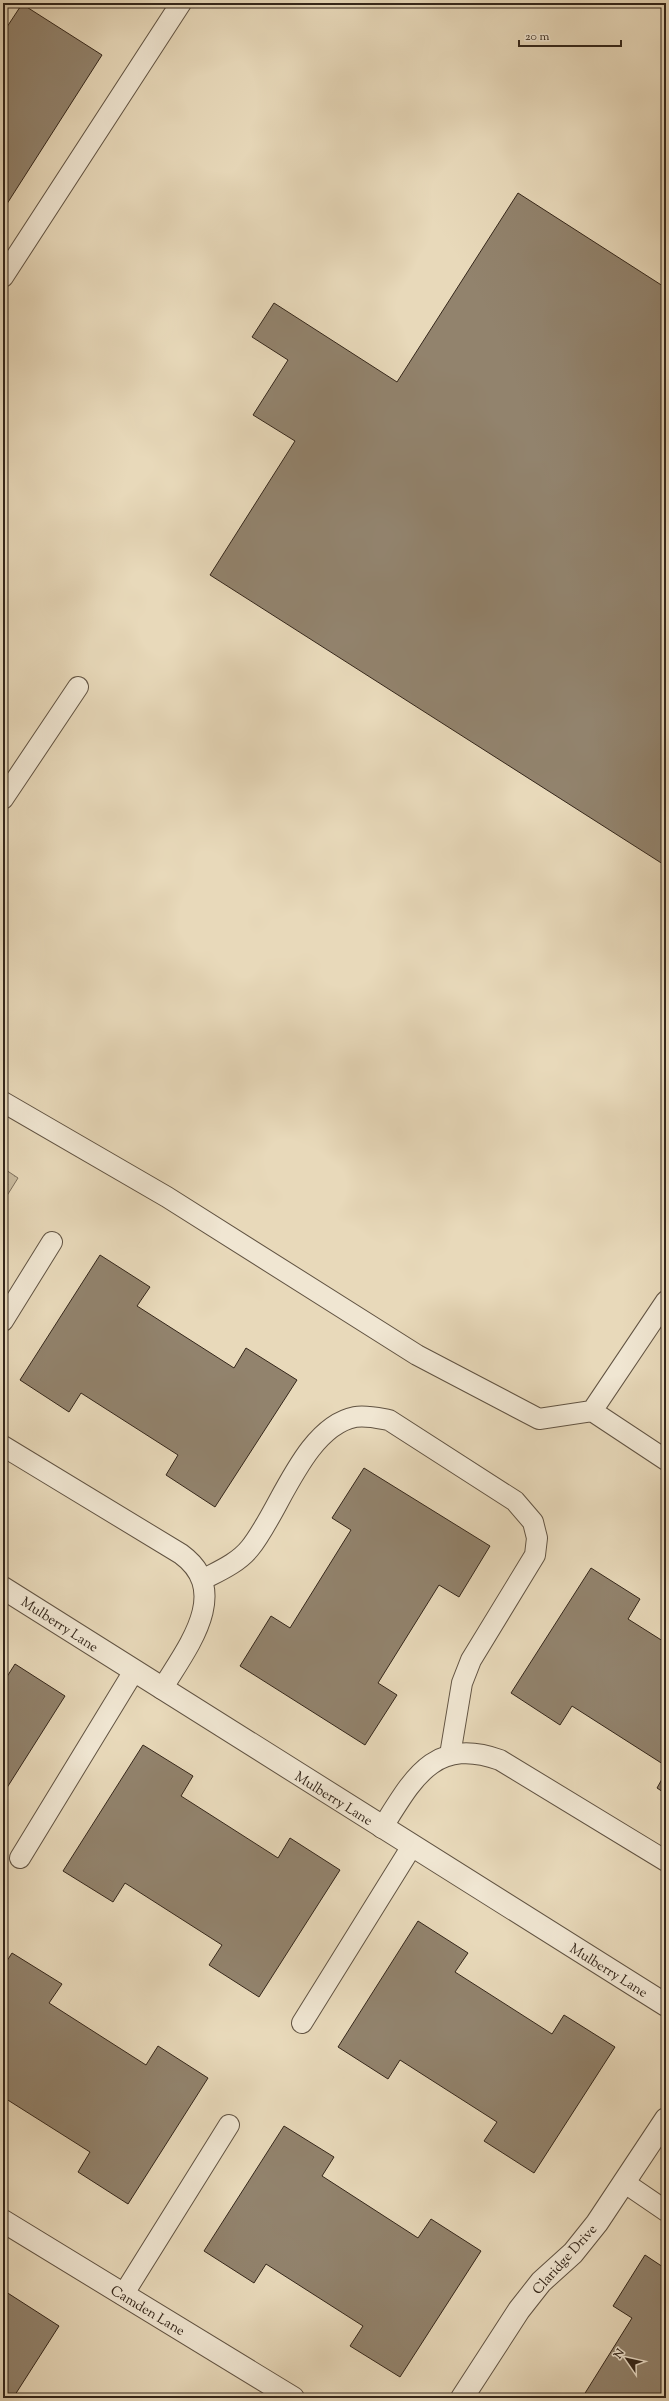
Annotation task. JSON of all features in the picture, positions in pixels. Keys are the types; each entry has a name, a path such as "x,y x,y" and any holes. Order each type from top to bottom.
{"street":[{"name":"Mulberry Lane","path":"3,1588 666,2006"},
{"name":"Claridge Drive","path":"462,2398 519,2310 541,2282 573,2253 597,2223 625,2183 666,2119"},
{"name":"Camden Lane","path":"3,2221 293,2398"}],"lane":[{"path":"3,276 181,3"},
{"path":"3,799 78,687"},
{"path":"3,1102 167,1196 417,1355 539,1419 592,1412 666,1460"},
{"path":"3,1321 52,1242"},
{"path":"592,1412 666,1301"},
{"path":"202,1580 234,1562 250,1548 297,1468 322,1436 355,1417 370,1417 389,1420 514,1502 532,1522 537,1538 535,1555 469,1666 462,1682 450,1755"},
{"path":"3,1446 190,1560 202,1580 205,1596 203,1615 194,1634 162,1689"},
{"path":"20,1858 134,1671"},
{"path":"382,1828 407,1789 422,1770 450,1755 470,1752 500,1760 666,1861"},
{"path":"302,2023 412,1846"},
{"path":"123,2295 229,2125"},
{"path":"625,2183 666,2211"}],"green space":[{"path":"3,1168 18,1178 3,1202"}],"building":[{"path":"22,4 102,55 3,210 3,33"},
{"path":"518,193 666,288 666,866 210,575 295,441 253,415 288,360 252,337 274,303 397,382"},
{"path":"100,1255 150,1287 137,1306 234,1368 246,1348 297,1380 215,1507 166,1475 178,1455 81,1393 69,1412 20,1380"},
{"path":"364,1468 490,1546 459,1597 439,1585 378,1683 397,1695 365,1745 240,1666 271,1616 290,1628 351,1530 332,1518"},
{"path":"591,1568 640,1599 628,1619 666,1643 666,1766 572,1706 560,1725 511,1693"},
{"path":"15,1664 65,1696 3,1794 3,1683"},
{"path":"143,1745 193,1776 181,1796 278,1858 290,1838 340,1870 259,1997 209,1965 222,1945 125,1883 113,1902 63,1871"},
{"path":"666,1772 666,1794 657,1788"},
{"path":"418,1921 468,1953 455,1972 552,2034 564,2015 615,2047 534,2173 484,2141 497,2122 400,2060 388,2079 338,2047"},
{"path":"12,1953 62,1984 49,2003 146,2065 158,2046 208,2078 128,2204 78,2172 90,2152 3,2097 3,1967"},
{"path":"284,2126 334,2157 322,2176 418,2238 431,2219 481,2251 400,2377 350,2346 363,2326 266,2264 254,2283 204,2251"},
{"path":"645,2255 666,2269 666,2398 582,2398 632,2318 613,2306"},
{"path":"3,2290 59,2326 13,2398 3,2398"}]}
